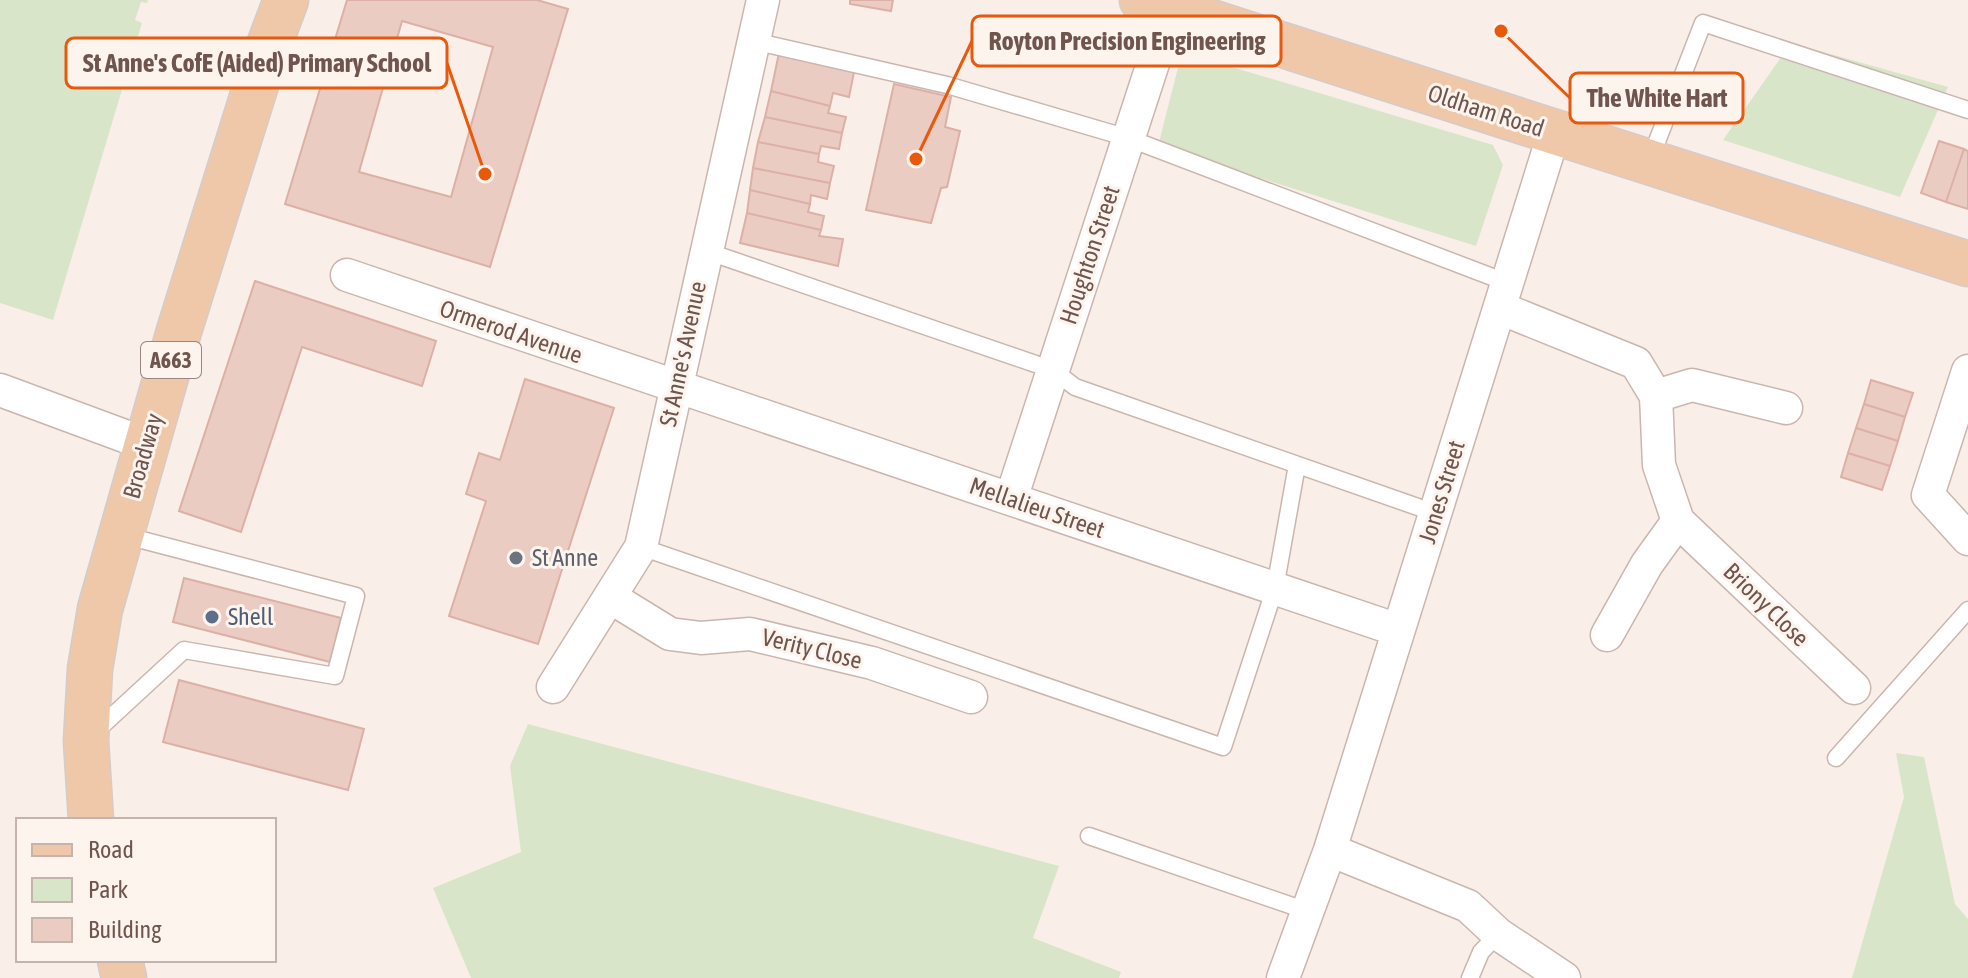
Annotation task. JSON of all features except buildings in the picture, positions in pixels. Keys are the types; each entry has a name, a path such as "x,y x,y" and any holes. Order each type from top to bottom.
{"main road":[{"name":"Broadway","path":"254,0 265,56"},
{"name":"Broadway","path":"91,818 86,741 90,669 100,609 146,444 265,56 286,0"},
{"name":"Oldham Road","path":"1156,6 1968,264"}],"street":[{"name":"St Anne's Avenue","path":"553,687 641,547 763,0"},
{"name":"Houghton Street","path":"1011,499 1128,138 1156,6"},
{"name":"Jones Street","path":"1283,978 1330,850 1554,133"},
{"name":"Ormerod Avenue","path":"347,275 676,388"},
{"name":"Briony Close","path":"1504,295 1636,363 1656,396 1659,465 1678,521 1854,688"},
{"path":"1968,371 1962,414 1928,495 1968,539"},
{"path":"1656,396 1692,385 1786,408"},
{"name":"Mellalieu Street","path":"676,388 1398,630"},
{"path":"0,390 146,444"},
{"path":"1607,635 1647,564 1678,521"},
{"name":"Verity Close","path":"610,597 670,634 701,638 750,634 872,663 971,697"},
{"path":"1330,850 1468,906 1498,934 1564,978"}],"lane":[{"path":"1648,163 1703,23 1968,110"},
{"path":"753,41 947,85 1128,138 1504,295"},
{"path":"706,251 1053,370 1075,387 1435,513"},
{"path":"641,547 1223,747 1275,588 1297,465"},
{"path":"86,741 184,650 335,676 356,596 121,534"},
{"path":"1836,758 1968,610"},
{"path":"1089,836 1307,911"},
{"path":"1470,978 1481,952 1498,934"}],"green space":[{"path":"0,0 148,0 147,3 141,2 135,20 142,23 53,320 0,303"},
{"path":"1791,43 1948,87 1900,197 1723,140"},
{"path":"1182,52 1493,145 1503,165 1476,246 1158,146"},
{"path":"528,724 1059,866 1033,938 1121,972 1119,978 471,978 433,888 521,852 510,766"},
{"path":"1896,753 1924,757 1955,904 1968,919 1968,978 1852,978 1904,797"}],"place":[{"name":"The White Hart","path":"1501,31"},
{"name":"Royton Precision Engineering","path":"916,159"},
{"name":"St Anne's CofE (Aided) Primary School","path":"485,174"},
{"name":"St Anne","path":"516,558"},
{"name":"Shell","path":"212,617"}]}
